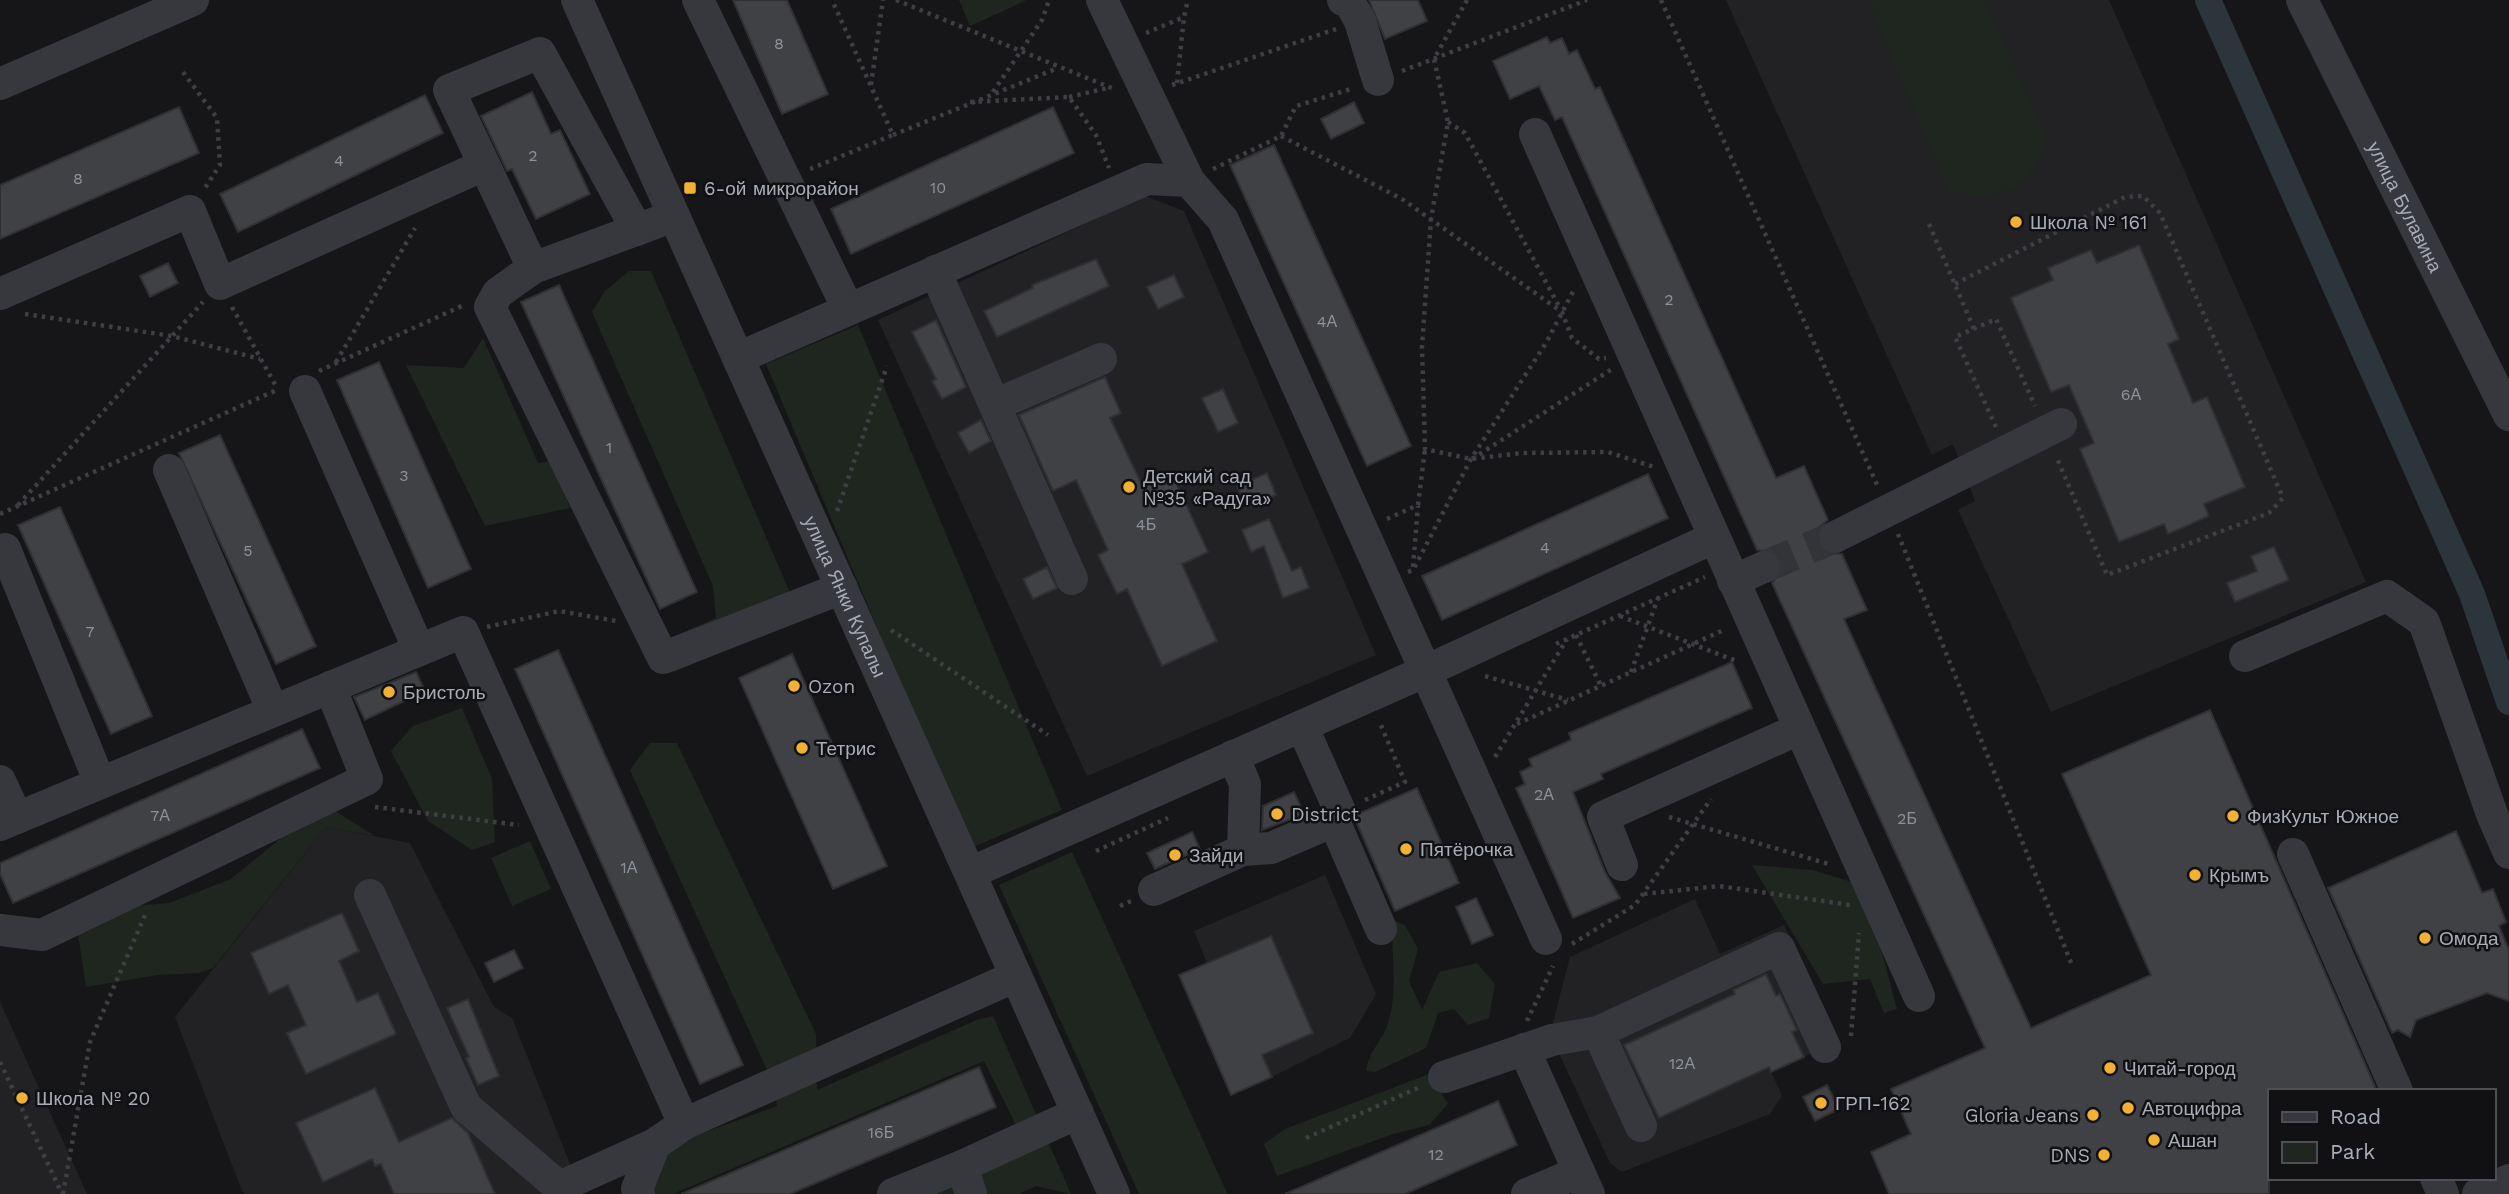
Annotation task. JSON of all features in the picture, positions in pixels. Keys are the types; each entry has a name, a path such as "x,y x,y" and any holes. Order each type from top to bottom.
{"street":[{"path":"0,84 193,0"},
{"name":"улица Янки Купалы","path":"577,0 1114,1194"},
{"path":"698,0 848,309"},
{"path":"1102,0 1189,181 1223,220 1363,531 1400,577 1426,671 1553,946"},
{"path":"1343,0 1350,3 1360,21 1378,80"},
{"name":"улица Булавина","path":"2302,0 2509,415"},
{"path":"533,268 449,90 540,53 637,230"},
{"path":"1535,134 1865,875 1871,908 1919,996"},
{"path":"7,303 190,211 220,284 484,165"},
{"path":"738,358 1147,179 1189,181"},
{"path":"674,216 533,268 498,293 491,307 663,658 842,588"},
{"path":"935,271 1072,579"},
{"path":"995,405 1101,359"},
{"path":"296,384 419,650"},
{"path":"1835,537 1888,508 2054,428"},
{"path":"169,470 273,711"},
{"path":"970,873 1426,671 1713,538"},
{"path":"5,549 9,585 100,783"},
{"path":"1732,581 1764,567"},
{"path":"2245,656 2387,596 2424,622 2492,814 2509,853"},
{"path":"0,781 8,821 463,632 684,1124"},
{"path":"0,930 42,936 367,779 330,687"},
{"path":"1302,726 1381,929"},
{"path":"1622,865 1604,817 1799,729"},
{"path":"1233,756 1245,784 1242,850"},
{"path":"1154,890 1242,850 1271,848 1337,816"},
{"path":"2293,854 2396,1089"},
{"path":"370,895 466,1107 558,1191 655,1144 684,1124 1016,976"},
{"path":"1444,1077 1552,1040 1598,1032 1779,948 1838,1042"},
{"path":"1598,1032 1641,1126"},
{"path":"1518,1051 1584,1183 1527,1194"},
{"path":"893,1194 966,1180 1078,1113"},
{"path":"639,1194 636,1189 655,1144"}],"path":[{"path":"832,0 893,135"},
{"path":"871,86 883,0"},
{"path":"993,93 1042,20 1049,0"},
{"path":"1177,83 1188,0"},
{"path":"1400,577 1418,505 1425,449 1422,347 1431,219 1448,122 1434,59 1467,0"},
{"path":"1661,0 1888,508 2072,965"},
{"path":"1122,43 1184,18"},
{"path":"798,174 1059,68"},
{"path":"183,72 217,118 220,164 190,211"},
{"path":"970,102 1069,97 1108,88"},
{"path":"1069,97 1096,135 1118,191"},
{"path":"1448,122 1465,133 1562,312 1572,338 1599,359 1632,355"},
{"path":"1282,136 1402,199 1562,312"},
{"path":"1955,284 2125,197 2143,196 2160,213 2283,498 2269,513 2107,575 2054,428 1996,319 1955,337 2006,451"},
{"path":"336,363 419,220"},
{"path":"1929,224 1974,329"},
{"path":"1400,577 1562,312 1590,260"},
{"path":"16,507 220,284 261,360"},
{"path":"0,514 296,384 466,304 498,293"},
{"path":"7,303 172,337 261,360 296,384"},
{"path":"1471,459 1632,355"},
{"path":"824,550 887,366"},
{"path":"1425,449 1471,459 1521,453 1608,452 1656,468"},
{"path":"1363,531 1418,505"},
{"path":"1631,672 1658,598"},
{"path":"463,632 559,611 648,628"},
{"path":"1619,616 1775,675"},
{"path":"1517,724 1750,619"},
{"path":"887,628 1048,735"},
{"path":"1576,635 1601,686"},
{"path":"1477,785 1567,639"},
{"path":"1485,676 1569,700"},
{"path":"1337,816 1405,782 1380,723"},
{"path":"1518,1051 1553,946 1635,905 1718,788"},
{"path":"323,800 551,829"},
{"path":"1623,808 1695,822 1865,875"},
{"path":"63,1194 89,1042 161,878"},
{"path":"1643,894 1719,886 1871,908 1838,1042"},
{"path":"0,1062 63,1194"},
{"path":"1306,1138 1444,1077"}],"shaded area":[{"name":"Школа № 161","path":"1726,0 2109,0 2366,582 2051,712 1958,510 1975,501 1953,444 1932,455"},
{"name":"Детский сад №35 «Радуга»","path":"1145,196 1184,211 1376,655 1087,776 878,320"},
{"path":"326,827 410,843 494,1007 512,1018 578,1184 575,1194 245,1194 242,1191 175,1017"},
{"path":"1325,875 1376,994 1350,1038 1272,1077 1179,975 1207,963 1194,931"},
{"path":"1695,899 1720,954 1784,925 1838,1041 1771,1072 1782,1095 1770,1114 1622,1172 1610,1163 1550,1034 1570,957"},
{"name":"Школа № 20","path":"0,1002 87,1194 0,1194"}],"green space":[{"path":"959,0 1025,0 1025,1 970,26"},
{"path":"1872,0 1985,0 2047,140 2032,170 2021,181 1996,194 1965,194 1948,189 1873,15"},
{"path":"629,271 651,271 801,618 674,672 665,640 716,618 713,586 592,312 605,291"},
{"path":"858,325 1062,810 970,848 766,364"},
{"path":"483,338 538,463 552,461 570,508 485,526 406,365 464,368"},
{"path":"462,708 492,779 495,842 472,850 428,821 391,751 413,726"},
{"path":"650,743 677,743 816,1034 817,1090 979,1019 993,1016 1071,1194 1036,1186 1019,1194 919,1194 1018,1129 984,1061 673,1194 626,1194 667,1146 777,1106 773,1083 630,770"},
{"path":"335,811 375,836 326,827 213,968 199,973 158,975 86,987 78,934 125,907 169,903 231,879 292,829"},
{"path":"530,841 551,889 512,906 491,858"},
{"path":"1072,852 1226,1194 1139,1194 999,885"},
{"path":"1752,865 1812,870 1852,882 1882,953 1897,1009 1884,1013 1870,979 1823,984"},
{"path":"1392,920 1405,925 1418,949 1409,981 1422,1010 1439,972 1477,963 1495,984 1489,1018 1468,1025 1454,1009 1438,1013 1426,1048 1375,1072 1366,1071 1391,1014 1394,987"},
{"path":"1429,1074 1448,1104 1429,1125 1393,1134 1277,1176 1264,1144 1285,1129"}],"building":[{"path":"733,0 787,0 828,94 782,114"},
{"path":"1369,0 1418,0 1427,21 1385,39"},
{"name":"Крымъ","path":"1547,37 1550,43 1562,38 1569,54 1577,50 1595,89 1600,87 1776,478 1804,466 1828,520 1819,527 1818,545 1825,553 1842,554 1867,610 1844,619 2031,1028 2151,975 2062,774 2210,710 2376,1089 2268,1089 2269,1194 1889,1194 1871,1152 1911,1134 1891,1089 1985,1048 1772,583 1782,569 1781,560 1774,552 1757,550 1562,117 1555,120 1539,86 1510,99 1493,61"},
{"path":"532,92 551,134 560,130 590,194 536,219 512,169 507,171 481,116"},
{"path":"425,95 443,133 238,232 220,194"},
{"path":"1354,102 1364,123 1331,139 1321,119"},
{"path":"179,107 199,153 0,239 0,185"},
{"path":"1053,107 1074,153 851,254 831,209"},
{"path":"1274,145 1411,446 1367,466 1230,165"},
{"path":"2139,245 2179,339 2168,344 2193,403 2207,397 2245,487 2204,504 2209,516 2168,534 2164,524 2119,542 2080,449 2094,443 2069,385 2051,392 2011,298 2053,280 2048,268 2091,250 2097,263"},
{"path":"1096,259 1109,286 997,337 984,311 1033,288 1032,285"},
{"path":"168,263 178,283 150,297 140,276"},
{"path":"1174,275 1184,297 1158,309 1147,287"},
{"path":"559,285 697,592 660,609 521,302"},
{"path":"936,320 966,387 942,399 932,381 936,379 912,332"},
{"path":"379,362 471,569 428,588 337,380"},
{"path":"1105,377 1121,413 1110,418 1143,487 1172,474 1208,552 1182,564 1217,641 1162,666 1127,589 1117,594 1098,555 1108,550 1076,480 1053,491 1019,415"},
{"path":"1223,389 1238,423 1218,432 1202,398"},
{"path":"981,420 991,441 969,453 958,433"},
{"path":"220,435 316,646 276,664 179,453"},
{"path":"1267,473 1276,495 1246,508 1237,486"},
{"path":"1648,474 1668,518 1442,620 1422,576"},
{"path":"60,507 152,716 111,734 18,525"},
{"path":"1269,519 1292,571 1301,567 1309,588 1283,598 1264,546 1251,552 1242,530"},
{"path":"2274,547 2289,580 2235,602 2227,583 2257,571 2251,556"},
{"path":"1047,567 1057,588 1033,599 1023,579"},
{"path":"558,650 743,1065 700,1084 515,669"},
{"name":"Тетрис","path":"792,654 887,866 833,889 739,678"},
{"path":"1732,662 1752,708 1601,774 1603,779 1573,792 1605,872 1620,898 1573,918 1516,788 1525,784 1520,772 1532,766 1529,759 1571,740 1569,733"},
{"name":"Бристоль","path":"416,672 425,691 365,720 354,697"},
{"path":"302,729 320,768 13,903 0,874 0,863"},
{"name":"Пятёрочка","path":"1417,788 1459,883 1395,911 1356,821 1358,814"},
{"name":"District","path":"1294,792 1304,814 1262,830 1263,806"},
{"name":"Омода","path":"2456,831 2482,893 2493,889 2506,922 2499,926 2509,950 2509,1001 2487,993 2416,1020 2410,1037 2398,1030 2392,1033 2328,888"},
{"name":"Зайди","path":"1192,832 1200,849 1155,869 1147,853"},
{"path":"1476,898 1493,935 1472,944 1456,907"},
{"path":"342,913 359,951 339,961 357,1002 378,993 396,1034 306,1074 287,1033 306,1025 288,985 269,994 251,953"},
{"path":"1271,936 1313,1033 1262,1055 1272,1077 1231,1095 1179,975"},
{"path":"514,950 523,968 494,982 485,963"},
{"path":"1766,974 1776,996 1780,994 1797,1030 1792,1032 1804,1057 1771,1072 1769,1067 1659,1118 1624,1045 1735,994 1733,990"},
{"path":"468,999 499,1076 478,1085 466,1058 469,1057 447,1008"},
{"path":"979,1067 996,1107 790,1194 681,1194"},
{"name":"ГРП-162","path":"1827,1085 1839,1109 1815,1121 1803,1097"},
{"path":"375,1088 399,1142 452,1118 468,1133 495,1194 394,1194 381,1164 375,1166 372,1159 323,1182 296,1123"},
{"path":"1498,1101 1517,1145 1405,1194 1285,1194"}],"waterway":[{"path":"2208,0 2472,594 2509,702"}],"tunnel":[{"path":"1764,567 1835,537"}],"place":[{"name":"6-ой микрорайон","path":"690,188"},
{"name":"Школа № 161","path":"2016,222"},
{"name":"Детский сад №35 «Радуга»","path":"1129,487"},
{"name":"Ozon","path":"794,686"},
{"name":"Бристоль","path":"389,692"},
{"name":"Тетрис","path":"802,748"},
{"name":"District","path":"1277,814"},
{"name":"ФизКульт Южное","path":"2233,816"},
{"name":"Пятёрочка","path":"1406,849"},
{"name":"Зайди","path":"1175,855"},
{"name":"Крымъ","path":"2195,875"},
{"name":"Омода","path":"2425,938"},
{"name":"Читай-город","path":"2110,1068"},
{"name":"Школа № 20","path":"22,1098"},
{"name":"ГРП-162","path":"1821,1103"},
{"name":"Автоцифра","path":"2128,1108"},
{"name":"Gloria Jeans","path":"2093,1115"},
{"name":"Ашан","path":"2154,1140"},
{"name":"DNS","path":"2104,1155"}]}
